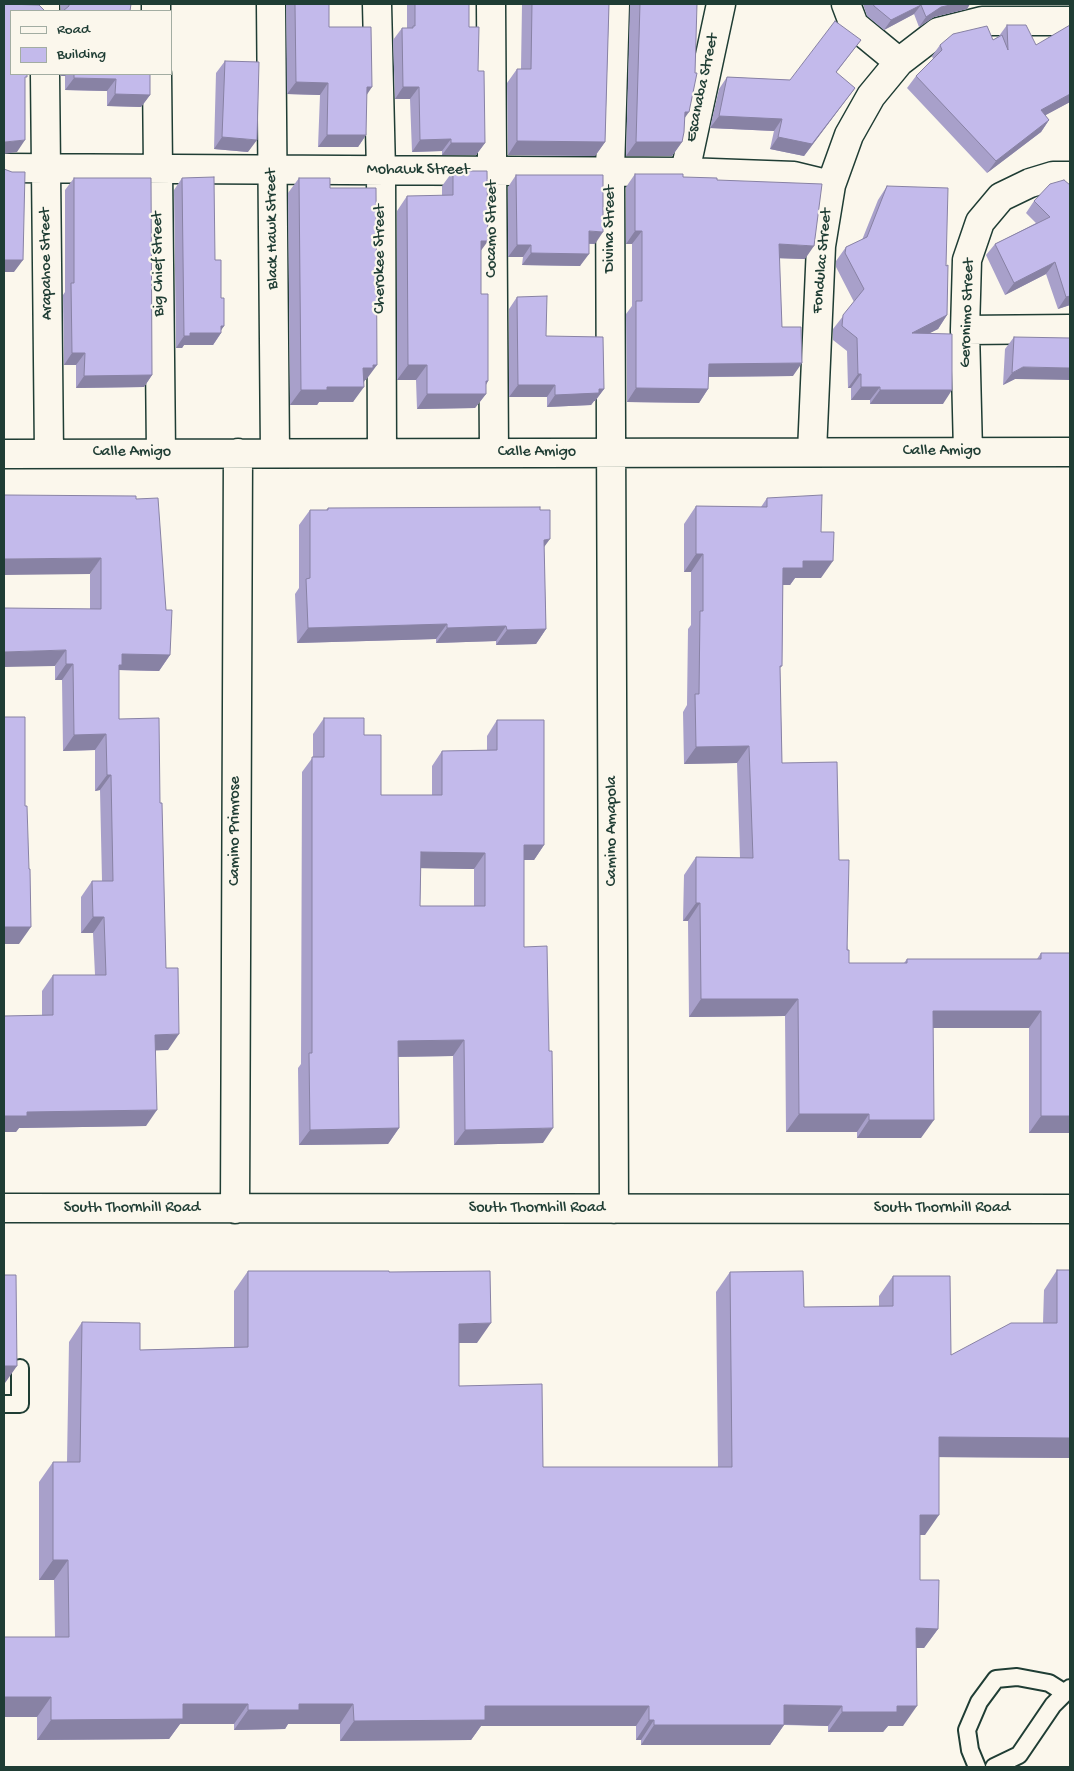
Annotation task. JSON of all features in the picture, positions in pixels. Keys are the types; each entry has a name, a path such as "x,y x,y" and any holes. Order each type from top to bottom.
{"street":[{"name":"Black Hawk Street","path":"270,4 275,453"},
{"name":"Cherokee Street","path":"377,4 381,171 382,453"},
{"name":"Cocamo Street","path":"491,4 494,453"},
{"name":"Divina Street","path":"611,453 610,171 615,4"},
{"name":"Escanaba Street","path":"686,172 720,4"},
{"path":"846,4 854,25 899,62"},
{"name":"Fondulac Street","path":"812,452 820,246 831,185 854,127 871,96 899,62 938,32 982,21 1070,21"},
{"name":"Arapahoe Street","path":"45,75 49,454"},
{"name":"Big Chief Street","path":"157,75 161,453"},
{"name":"Mohawk Street","path":"4,168 686,172 794,176 831,185"},
{"name":"Geronimo Street","path":"968,452 965,330 967,260 980,222 1001,197 1030,182 1052,176 1070,176"},
{"path":"965,330 1070,328"},
{"name":"Calle Amigo","path":"4,454 1070,452"},
{"name":"Camino Primrose","path":"235,1209 238,453"},
{"name":"Camino Amapola","path":"611,453 614,1209"},
{"name":"South Thornhill Road","path":"4,1208 1070,1209"}],"lane":[{"path":"4,1404 20,1404 20,1368"},
{"path":"977,1767 970,1750 967,1730 978,1702 996,1679 1017,1677 1049,1683 1068,1691 1052,1706 1020,1756 994,1767"}],"building":[{"path":"4,4 39,5 44,10 10,10 10,75 27,75 25,77 25,140 5,142 4,144"},
{"path":"69,4 131,4 130,10 64,10"},
{"path":"295,4 329,4 329,27 371,27 372,87 367,87 366,135 327,135 328,83 296,82"},
{"path":"415,4 469,4 469,27 479,27 478,71 484,71 485,143 451,143 451,139 420,140 419,87 403,87 402,28 413,28 415,26"},
{"path":"532,4 609,4 605,142 517,141 517,69 531,69"},
{"path":"640,4 697,4 695,73 697,73 689,112 685,112 682,142 636,142"},
{"path":"873,4 955,4 941,7 926,17 921,5 891,20"},
{"path":"835,21 861,40 836,72 855,88 812,144 778,137 782,119 719,116 727,77 790,80"},
{"path":"1007,25 1026,25 1036,45 1070,25 1070,94 1041,110 1049,120 996,161 916,76 942,50 940,45 953,34 987,26 993,40 1002,35 1008,50"},
{"path":"225,61 259,62 257,140 222,137"},
{"path":"74,75 150,75 150,95 115,94 116,79 74,78"},
{"path":"4,169 12,172 25,172 23,260 4,260"},
{"path":"453,171 487,171 488,241 481,241 481,294 488,294 488,381 486,381 486,394 427,394 427,365 408,365 407,196 453,195"},
{"path":"635,174 683,174 683,177 717,178 717,180 822,184 814,246 779,244 782,327 801,327 802,363 709,364 708,389 636,388 636,301 642,301 642,231 635,231"},
{"path":"516,175 603,175 603,232 589,231 589,254 531,253 531,245 517,245"},
{"path":"214,177 215,260 221,260 221,298 224,298 224,326 221,326 221,333 190,333 190,336 184,336 182,178"},
{"path":"74,178 151,178 152,375 84,376 85,353 72,353 71,283 74,283"},
{"path":"299,178 330,178 330,188 376,188 377,365 373,365 373,368 363,368 364,387 327,387 327,390 301,390"},
{"path":"1064,180 1070,185 1070,296 1066,297 1055,262 1014,283 995,244 1050,217 1034,201 1050,184"},
{"path":"887,186 948,188 947,315 912,333 952,334 952,390 880,390 880,387 861,387 861,374 858,374 857,338 842,326 843,315 864,289 845,253 846,247 867,237"},
{"path":"547,296 546,336 603,337 604,389 599,389 599,393 555,395 555,385 518,385 517,297"},
{"path":"1014,337 1070,338 1070,368 1023,367 1012,373"},
{"path":"4,495 136,496 136,499 158,498 166,610 172,610 170,655 122,654 122,665 119,665 119,719 159,718 166,968 178,968 179,1034 155,1035 157,1110 27,1112 27,1116 4,1116 4,1016 53,1015 53,975 106,975 104,917 93,917 92,881 113,881 111,775 107,775 106,734 74,735 73,664 66,664 66,650 4,652 4,608 101,609 101,558 4,559"},
{"path":"822,495 821,532 834,532 833,561 803,561 803,568 783,568 782,666 780,666 782,763 837,762 839,860 849,860 847,950 849,950 849,963 907,963 907,959 1041,959 1041,953 1070,953 1070,1116 1041,1116 1041,1011 933,1011 934,1120 869,1120 869,1114 799,1114 798,999 701,999 700,903 696,903 696,857 753,858 749,746 696,747 695,694 699,694 700,611 703,611 703,554 696,554 696,506 767,507 767,498"},
{"path":"540,507 540,510 550,510 550,539 544,540 546,629 507,630 506,626 447,628 447,624 308,628 306,579 310,578 310,510 328,510 328,508"},
{"path":"4,717 25,717 25,806 27,806 31,927 4,927"},
{"path":"324,718 364,718 364,735 381,735 381,795 442,795 442,751 497,750 497,720 544,720 544,845 524,845 524,947 547,946 549,1051 552,1051 553,1128 465,1130 464,1040 398,1041 399,1128 310,1130 309,1053 312,1053 312,757 324,757","holes":["421,852 485,853 485,906 420,906"]},
{"path":"1057,1270 1070,1270 1070,1438 939,1437 939,1515 920,1515 920,1580 939,1580 938,1629 916,1628 917,1706 897,1706 897,1712 842,1712 842,1706 784,1705 784,1725 654,1725 654,1720 649,1720 649,1706 485,1706 485,1720 354,1721 353,1704 299,1704 299,1710 248,1710 248,1704 183,1704 183,1719 51,1720 51,1697 4,1697 4,1637 69,1637 68,1560 53,1560 53,1462 80,1462 82,1322 140,1323 140,1350 248,1347 248,1271 490,1271 491,1323 459,1324 459,1386 542,1384 543,1467 732,1467 730,1272 803,1271 804,1307 893,1306 893,1276 950,1276 951,1355 1011,1323 1057,1323"},
{"path":"4,1275 16,1275 17,1366 4,1366"}]}
